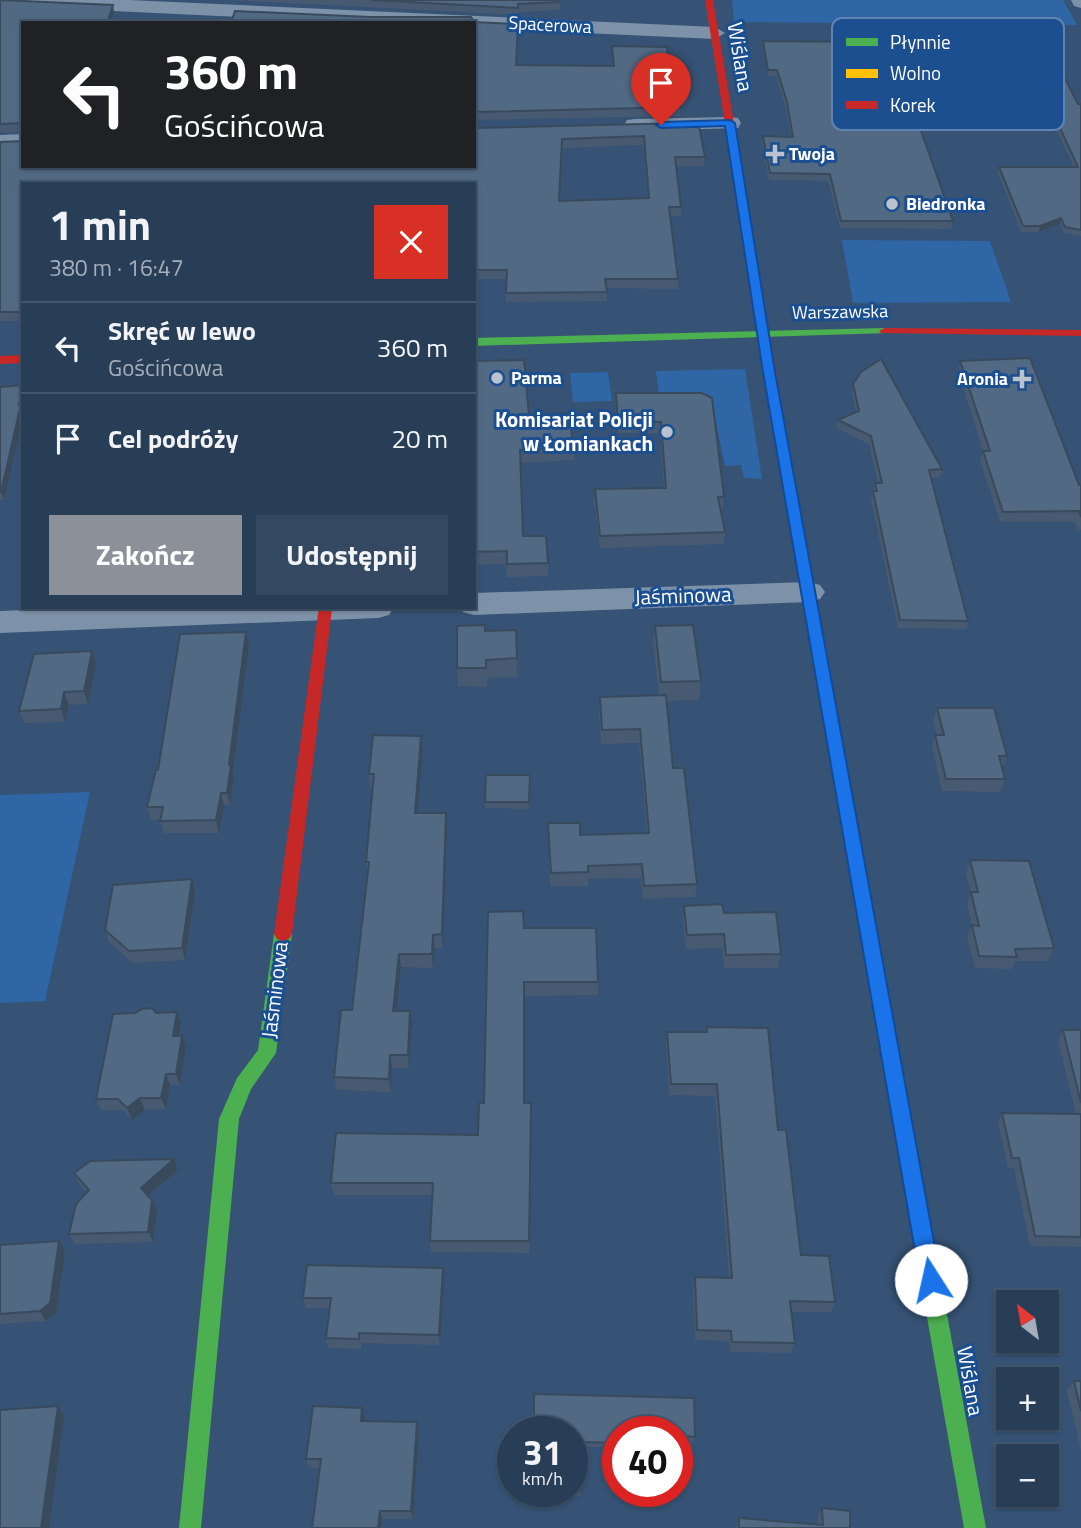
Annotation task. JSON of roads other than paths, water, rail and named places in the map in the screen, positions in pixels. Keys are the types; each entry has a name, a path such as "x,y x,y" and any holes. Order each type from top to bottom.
{"street":[{"name":"Spacerowa","path":"7,0 458,21"},
{"name":"Wiślana","path":"709,0 809,592 975,1528"},
{"name":"Spacerowa","path":"476,22 715,33"},
{"path":"607,126 730,123"},
{"path":"0,142 21,141"},
{"name":"Warszawska","path":"476,342 938,330 1081,333"},
{"path":"0,360 21,359"},
{"name":"Jaśminowa","path":"476,604 809,592"},
{"path":"0,622 325,609"},
{"name":"Jaśminowa","path":"190,1528 229,1119 236,1097 248,1076 267,1053 325,609"}],"place":[{"name":"Twoja","path":"775,154"},
{"name":"Biedronka","path":"892,204"},
{"name":"Parma","path":"497,378"},
{"name":"Aronia","path":"1022,379"},
{"name":"Komisariat Policji w Łomiankach","path":"667,432"}]}
